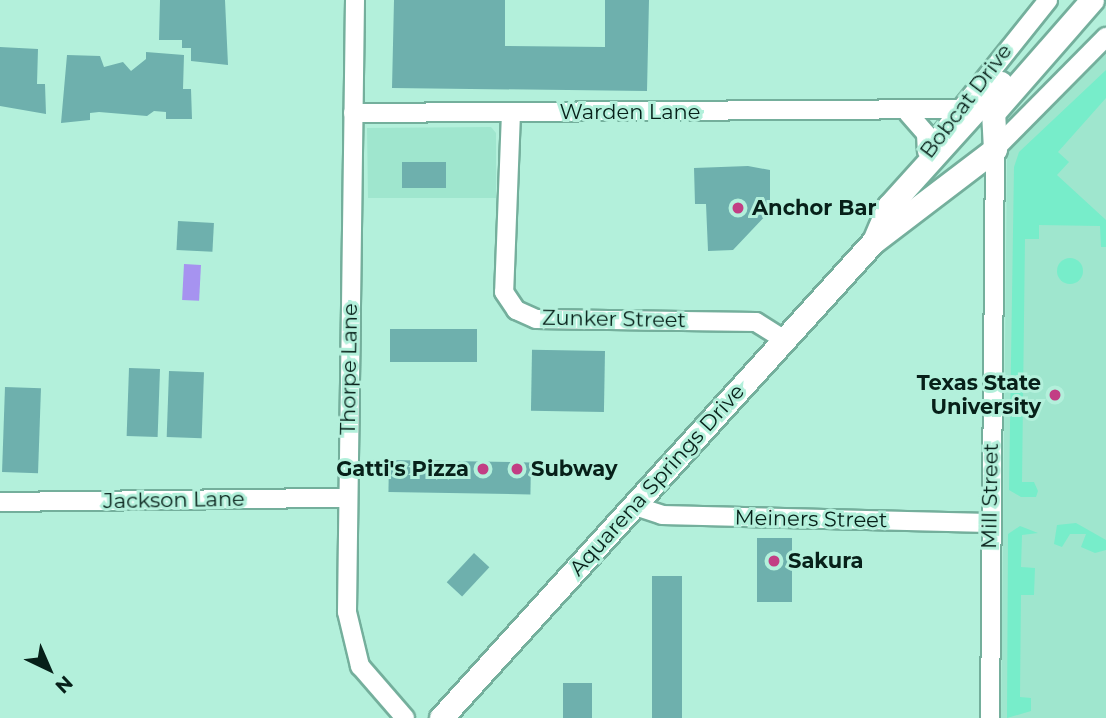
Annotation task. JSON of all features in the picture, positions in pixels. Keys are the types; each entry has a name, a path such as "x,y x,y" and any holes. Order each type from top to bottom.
{"main road":[{"name":"Aquarena Springs Drive","path":"441,718 873,242 995,149 993,113 1090,0"},
{"name":"Aquarena Springs Drive","path":"873,242 889,206 1044,34 1090,0"}],"street":[{"name":"Thorpe Lane","path":"355,0 347,498 351,641 378,693 405,718"},
{"name":"Bobcat Drive","path":"889,206 957,109 1048,0"},
{"path":"995,149 1106,37"},
{"name":"Warden Lane","path":"353,113 908,113 921,107 957,109"},
{"name":"Zunker Street","path":"511,113 504,292 516,310 536,319 756,321 785,340"},
{"path":"908,113 926,134 927,151"},
{"name":"Mill Street","path":"990,718 989,523 995,149"},
{"name":"Jackson Lane","path":"0,502 347,498"},
{"name":"Meiners Street","path":"635,506 662,515 989,523"}],"shaded area":[{"name":"Texas State University","path":"1106,54 1106,718 1001,718 1007,156 1011,145"},
{"path":"1106,70 1106,98 1058,152 1069,162 1057,175 1106,220 1106,247 1101,247 1100,226 1039,225 1039,239 1025,239 1022,482 1034,482 1038,491 1036,497 1021,497 1009,490 1014,167 1019,152"},
{"path":"491,127 496,133 496,198 368,198 367,128"},
{"path":"1070,258 1079,262 1083,271 1079,280 1070,284 1061,280 1057,271 1061,262"},
{"path":"184,264 201,265 199,301 182,300"},
{"path":"1076,523 1106,540 1106,550 1095,553 1081,547 1086,534 1070,534 1062,547 1054,544 1057,525"},
{"path":"1020,526 1038,533 1022,535 1021,567 1035,568 1034,595 1021,595 1020,697 1031,698 1031,711 1007,718 1008,534"}],"building":[{"path":"160,0 225,0 228,65 191,61 191,48 182,48 182,40 159,40"},
{"path":"394,0 505,0 505,46 605,47 605,0 649,0 647,91 392,88"},
{"path":"0,47 38,49 37,84 45,84 46,114 0,106"},
{"path":"146,52 184,55 183,89 191,89 192,119 166,119 166,112 154,111 147,116 99,112 90,113 90,120 61,123 67,55 100,56 104,67 123,62 131,71 146,59"},
{"path":"402,162 446,162 446,188 402,188"},
{"name":"Anchor Bar","path":"748,166 770,170 770,211 733,250 708,251 706,204 695,204 694,168"},
{"path":"178,221 214,223 212,252 176,250"},
{"path":"390,329 477,329 477,362 390,362"},
{"path":"532,350 605,351 604,412 531,411"},
{"path":"129,368 160,369 158,437 127,436"},
{"path":"169,371 204,372 202,438 167,437"},
{"path":"5,387 41,388 38,473 2,472"},
{"path":"389,460 531,462 530,494 388,492"},
{"name":"Sakura","path":"757,538 792,538 792,602 757,602"},
{"path":"474,553 489,567 462,597 447,582"},
{"path":"652,576 682,576 682,718 652,718"},
{"path":"563,683 592,683 592,718 563,718"}],"place":[{"name":"Anchor Bar","path":"738,208"},
{"name":"Texas State University","path":"1055,395"},
{"name":"Gatti's Pizza","path":"483,469"},
{"name":"Subway","path":"517,469"},
{"name":"Sakura","path":"774,561"}]}
